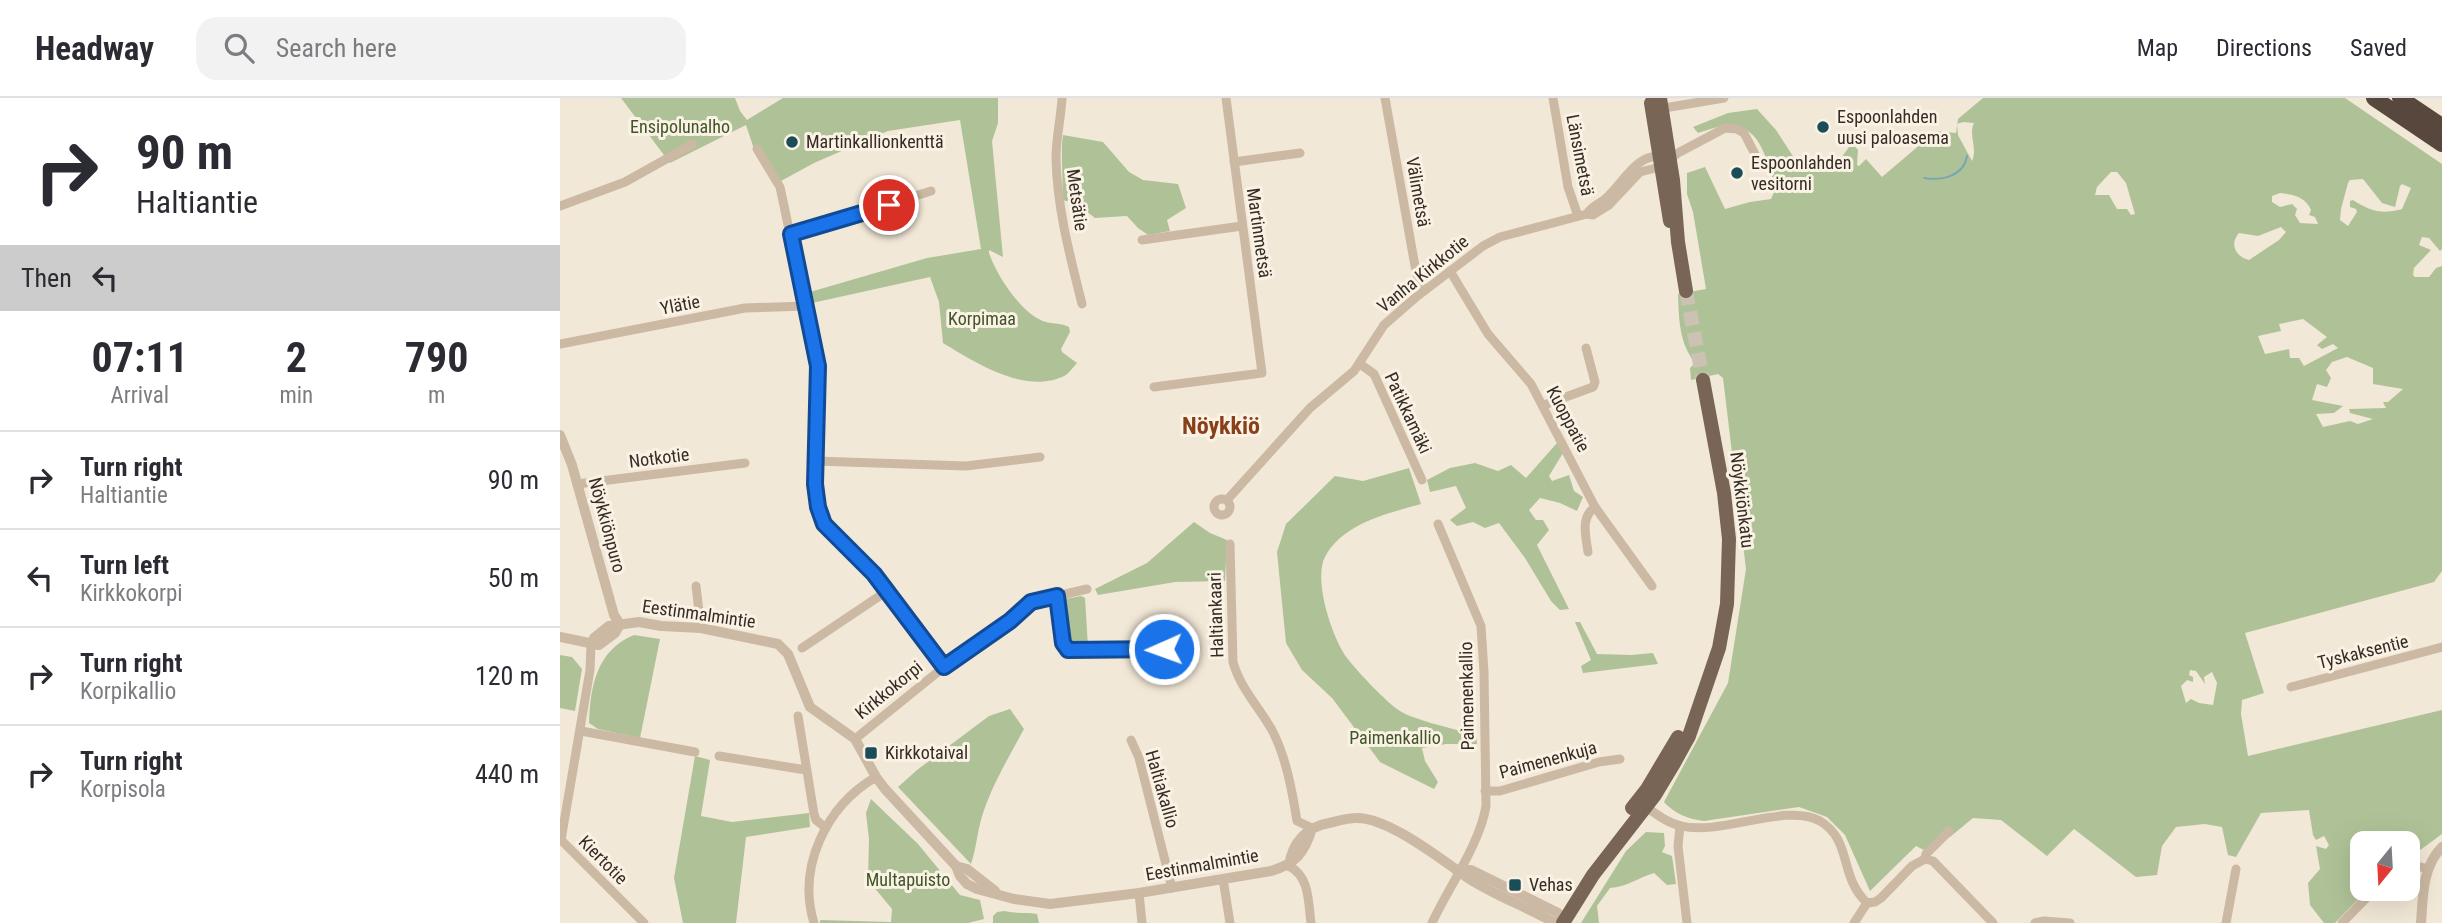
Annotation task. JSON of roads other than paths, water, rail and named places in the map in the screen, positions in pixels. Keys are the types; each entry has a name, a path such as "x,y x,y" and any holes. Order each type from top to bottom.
{"highway":[{"path":"2374,98 2442,144"},
{"path":"2400,98 2442,127"}],"main road":[{"path":"1656,104 1663,160 1676,202 1678,242 1686,291"},
{"name":"Nöykkiönkatu","path":"1558,921 1587,869 1674,765 1689,736 1713,669 1724,627 1730,560 1724,493 1703,380"}],"street":[{"name":"Metsätie","path":"1062,98 1056,155 1060,212 1082,304"},
{"name":"Martinmetsä","path":"1154,387 1262,373 1226,98"},
{"name":"Välimetsä","path":"1385,98 1415,266 1419,282 1425,290"},
{"name":"Länsimetsä","path":"1553,98 1568,187 1582,215"},
{"path":"1656,104 1724,98"},
{"name":"Vanha Kirkkotie","path":"1227,500 1310,408 1360,364 1384,325 1483,246 1500,237 1582,215 1604,200 1639,163 1663,160 1726,128 1744,133 1756,158"},
{"path":"560,206 625,182 693,144"},
{"path":"757,149 780,187 818,366 816,495 824,524 887,590 944,667"},
{"path":"1234,162 1300,153"},
{"path":"791,234 931,191"},
{"path":"1142,240 1242,226"},
{"name":"Kuoppatie","path":"1450,271 1488,334 1531,384 1595,507 1652,586"},
{"name":"Ylätie","path":"560,344 745,308 806,306"},
{"path":"1544,405 1593,387 1595,382 1586,348"},
{"name":"Patikkamäki","path":"1360,364 1374,373 1422,480"},
{"name":"Nöykkiönpuro","path":"560,435 577,484 614,615 620,624"},
{"path":"815,461 966,466 1040,457"},
{"name":"Notkotie","path":"577,484 745,463"},
{"path":"1588,552 1585,523 1589,511 1595,507"},
{"name":"Paimenenkallio","path":"1432,923 1460,870 1486,806 1481,626 1438,524"},
{"name":"Haltiankaari","path":"1230,544 1233,662 1240,680 1273,731 1290,781 1297,821 1312,828"},
{"path":"696,586 701,628"},
{"name":"Kirkkokorpi","path":"855,738 944,667 1010,621 1031,602 1087,589"},
{"path":"802,648 887,590"},
{"path":"1057,596 1063,643 1068,650 1164,649"},
{"name":"Eestinmalmintie","path":"591,645 594,638 609,626 639,622 701,628 771,642 784,649 810,707 855,738 876,777 956,866 967,884 977,889 1036,904 1050,904 1172,888 1289,866"},
{"path":"560,637 591,645"},
{"name":"Kiertotie","path":"591,645 581,731 561,843 643,923"},
{"name":"Tyskaksentie","path":"2291,687 2442,647"},
{"path":"798,716 814,814 816,820 826,828"},
{"path":"581,731 695,752"},
{"name":"Haltiakallio","path":"1131,740 1139,758 1172,888"},
{"path":"719,756 806,770"},
{"name":"Paimenenkuja","path":"1485,790 1500,791 1599,762 1620,759"},
{"path":"814,923 809,900 809,880 815,852 826,828 850,794 876,777"},
{"path":"1641,803 1680,826 1705,828 1791,815 1813,818 1833,831 1839,840 1851,883 1867,903"},
{"path":"1311,923 1305,883 1298,871 1289,866 1291,855 1302,835 1312,828 1355,818 1372,821 1430,850 1467,877 1558,921"},
{"path":"1680,826 1678,846 1687,923"},
{"path":"1925,859 1926,853 1949,831"},
{"path":"2421,923 2428,869 2442,847"},
{"path":"1854,923 1867,903 1881,898 1912,866 1925,859 1933,861 1993,923"},
{"path":"2420,867 2428,869"},
{"path":"2226,923 2236,869"},
{"path":"1223,879 1230,923"},
{"path":"1139,893 1142,923"},
{"path":"2342,923 2363,901"},
{"path":"2035,923 2070,923"}],"waterway":[{"path":"1924,178 1945,178 1957,173 1967,156"}],"tunnel":[{"path":"1686,291 1703,380"}],"place":[{"name":"Espoonlahden uusi paloasema","path":"1823,127"},
{"name":"Martinkallionkenttä","path":"792,142"},
{"name":"Espoonlahden vesitorni","path":"1737,173"},
{"name":"Kirkkotaival","path":"871,753"},
{"name":"Vehas","path":"1515,885"}],"district":[{"name":"Nöykkiö","path":"1221,426"}],"park label":[{"name":"Ensipolunalho","path":"680,127"},
{"name":"Korpimaa","path":"982,319"},
{"name":"Paimenkallio","path":"1395,738"},
{"name":"Multapuisto","path":"908,880"}]}
